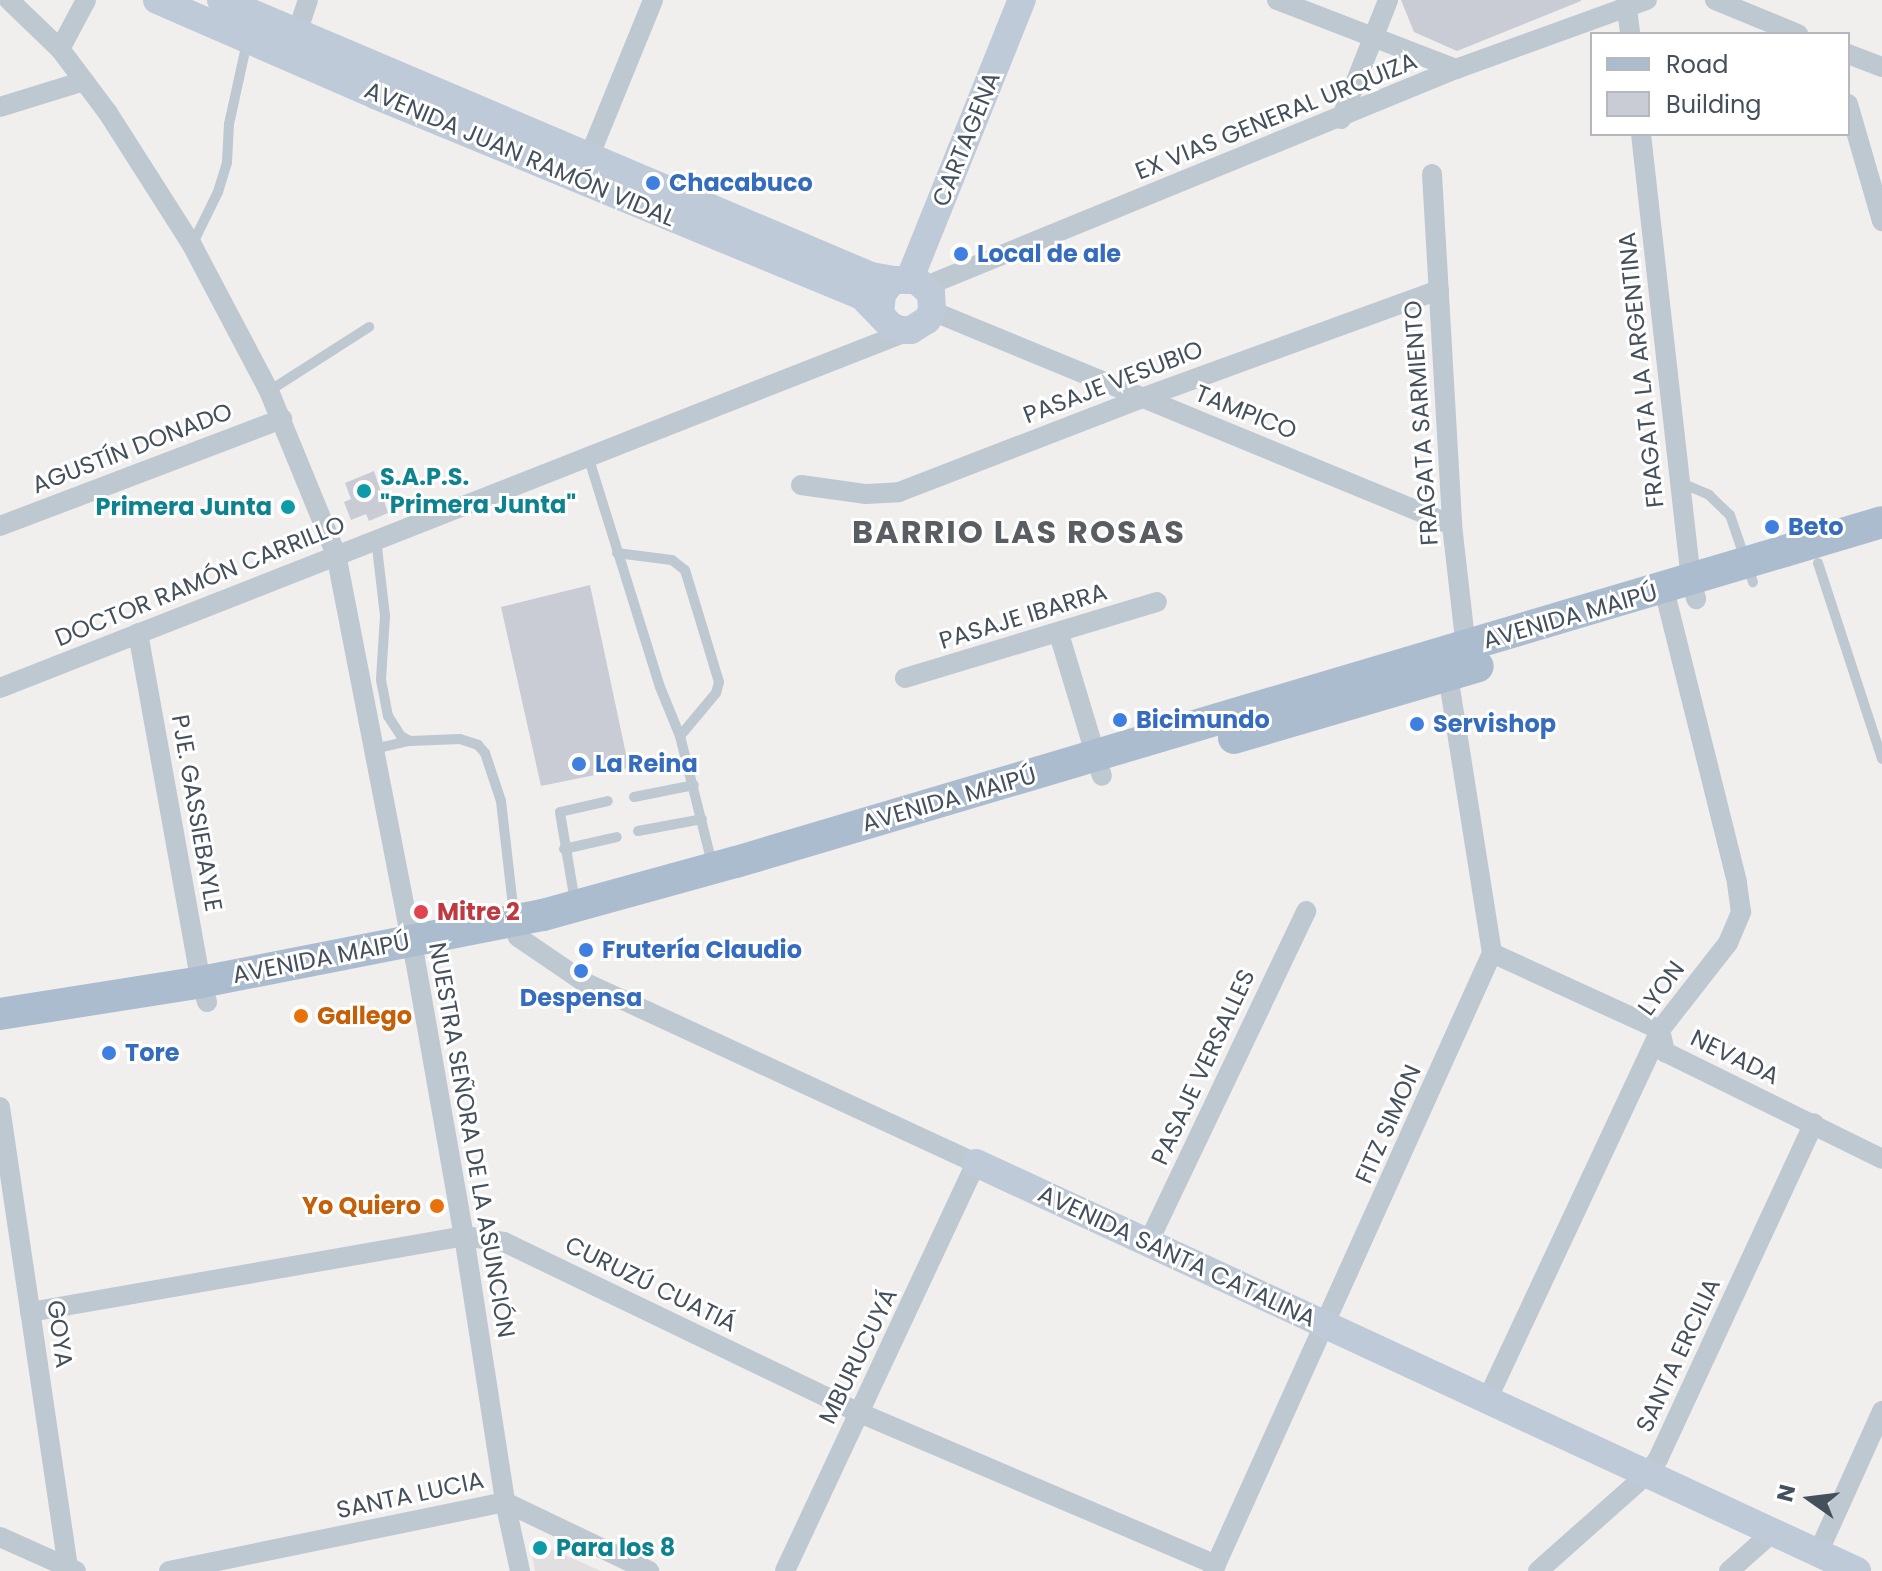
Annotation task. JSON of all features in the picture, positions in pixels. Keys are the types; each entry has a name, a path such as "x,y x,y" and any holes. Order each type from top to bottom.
{"main road":[{"name":"AVENIDA MAIPÚ","path":"516,929 576,906 1098,766 1461,664 1749,573 1882,522"},
{"name":"AVENIDA MAIPÚ","path":"1749,573 1818,563 1882,544"},
{"name":"AVENIDA MAIPÚ","path":"0,1036 722,885 1098,766"},
{"name":"AVENIDA MAIPÚ","path":"0,1014 204,992"}],"street":[{"name":"NUESTRA SEÑORA DE LA ASUNCIÓN","path":"9,0 60,49 84,81 192,245 269,391 336,554 413,950 464,1236 505,1502 520,1571"},
{"path":"60,49 86,0"},
{"name":"AVENIDA JUAN RAMÓN VIDAL","path":"157,0 248,41 293,45"},
{"name":"AVENIDA JUAN RAMÓN VIDAL","path":"221,0 293,45 585,169 862,296 891,326 914,297 871,276 585,169"},
{"path":"293,45 308,0"},
{"path":"585,169 653,0"},
{"name":"CARTAGENA","path":"914,297 1022,0"},
{"path":"1277,0 1456,69"},
{"path":"1341,119 1388,0"},
{"name":"EX VIAS GENERAL URQUIZA","path":"914,297 1456,69 1647,0"},
{"path":"1715,0 1793,32"},
{"path":"1627,8 1630,32"},
{"path":"1850,55 1882,67"},
{"path":"0,107 84,81"},
{"path":"1850,111 1882,221"},
{"name":"FRAGATA LA ARGENTINA","path":"1641,136 1679,482 1680,594"},
{"name":"FRAGATA SARMIENTO","path":"1432,174 1461,664"},
{"name":"PASAJE VESUBIO","path":"801,485 866,494 899,492 1142,398 1439,290"},
{"name":"TAMPICO","path":"914,297 1142,398 1452,525"},
{"name":"DOCTOR RAMÓN CARRILLO","path":"0,688 588,456 914,297"},
{"name":"AGUSTÍN DONADO","path":"0,526 282,419"},
{"name":"LYON","path":"1487,1400 1660,1030 1728,943 1741,912 1680,594"},
{"name":"PASAJE IBARRA","path":"905,678 1157,602"},
{"name":"PJE. GASSIEBAYLE","path":"138,633 204,992"},
{"path":"1059,634 1098,766"},
{"path":"1461,664 1492,953"},
{"name":"PASAJE VERSALLES","path":"1147,1245 1306,911"},
{"name":"AVENIDA SANTA CATALINA","path":"516,929 584,982 1857,1571"},
{"name":"NEVADA","path":"1492,953 1660,1030 1665,1052 1882,1159"},
{"name":"FITZ SIMON","path":"1214,1568 1327,1325 1492,953"},
{"name":"GOYA","path":"0,1107 72,1569"},
{"name":"SANTA ERCILIA","path":"1538,1571 1646,1475 1665,1445 1814,1123"},
{"name":"MBURUCUYÁ","path":"785,1571 976,1163"},
{"name":"CURUZÚ CUATIÁ","path":"30,1312 464,1236 504,1242 860,1413 1214,1568"},
{"path":"1818,1553 1882,1411"},
{"name":"SANTA LUCIA","path":"169,1571 505,1502 649,1571"},
{"path":"1729,1571 1773,1532"},
{"path":"0,1537 72,1569"}],"lane":[{"path":"192,245 218,192 227,162 229,124 248,41"},
{"path":"269,391 369,327"},
{"path":"588,456 660,687 680,736 713,869"},
{"path":"1679,482 1709,495 1730,515 1749,573"},
{"path":"376,539 383,581 384,699 393,726 410,741"},
{"path":"617,553 672,560 685,570 719,682 716,693 680,736"},
{"path":"1818,563 1882,759"},
{"path":"374,749 410,741 460,739 478,745 485,753 501,801 516,929"},
{"path":"634,797 694,785"},
{"path":"576,906 560,812 608,801"},
{"path":"638,831 702,819"},
{"path":"564,849 617,837"}],"shaded area":[{"path":"544,1546 601,1571 535,1571 532,1554"}],"building":[{"path":"1401,0 1581,1 1457,51 1414,32"},
{"name":"S.A.P.S. \"Primera Junta\"","path":"374,471 388,513 369,521 366,514 351,520 344,502 351,499 345,483"},
{"path":"590,585 629,768 541,786 501,607"}],"place":[{"name":"Chacabuco","path":"653,183"},
{"name":"Local de ale","path":"961,254"},
{"name":"S.A.P.S. \"Primera Junta\"","path":"364,491"},
{"name":"Primera Junta","path":"288,507"},
{"name":"Beto","path":"1772,527"},
{"name":"Bicimundo","path":"1120,720"},
{"name":"Servishop","path":"1417,724"},
{"name":"La Reina","path":"579,764"},
{"name":"Mitre 2","path":"421,912"},
{"name":"Frutería Claudio","path":"586,950"},
{"name":"Despensa","path":"581,971"},
{"name":"Gallego","path":"301,1016"},
{"name":"Tore","path":"109,1053"},
{"name":"Yo Quiero","path":"437,1206"},
{"name":"Para los 8","path":"540,1548"}],"district":[{"name":"BARRIO LAS ROSAS","path":"1019,532"}]}
